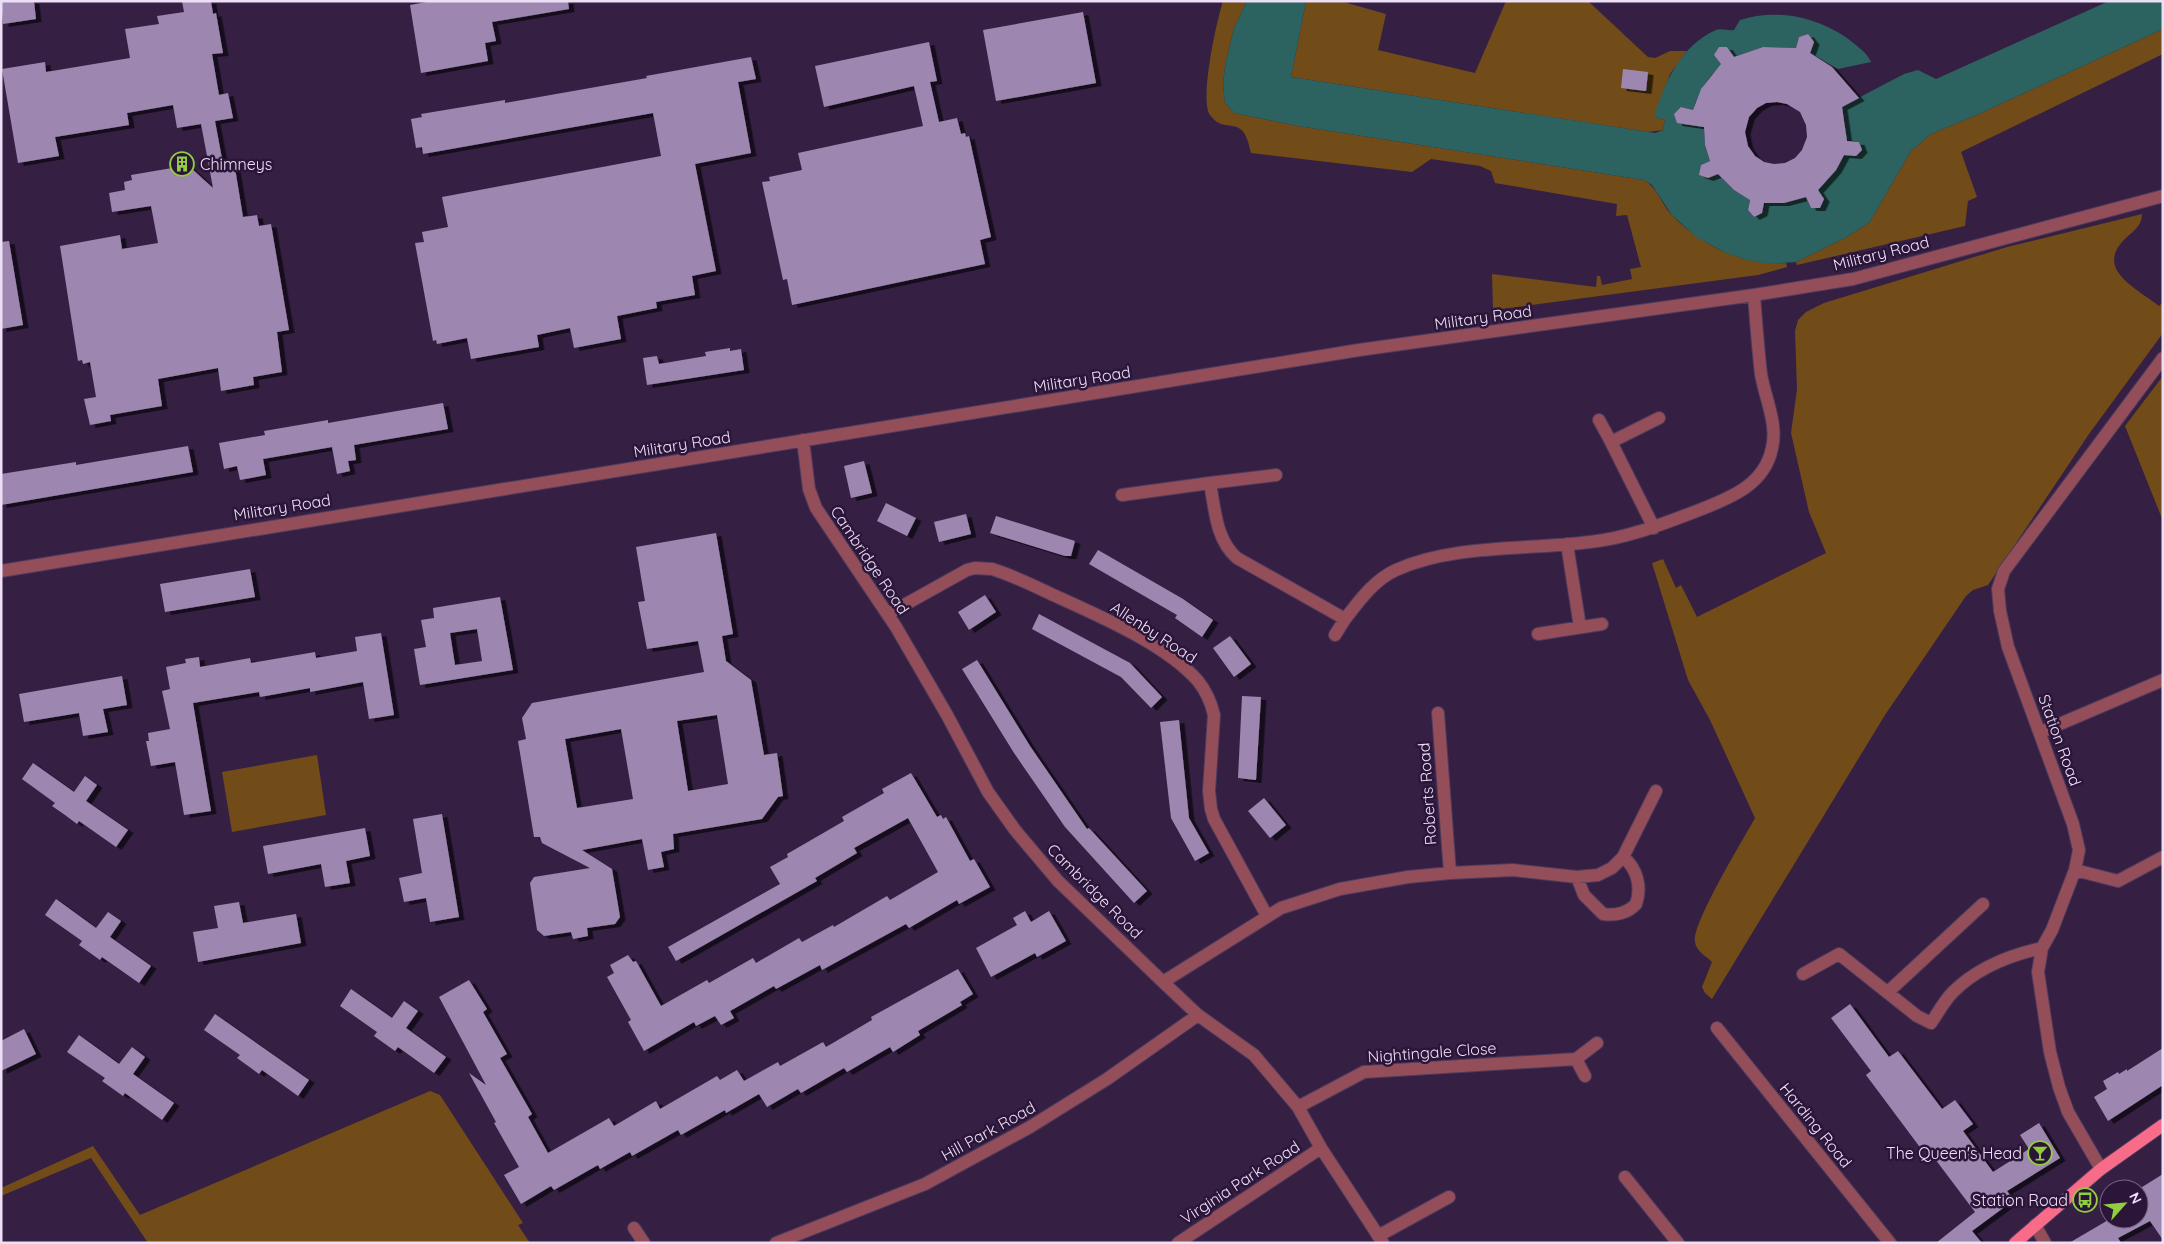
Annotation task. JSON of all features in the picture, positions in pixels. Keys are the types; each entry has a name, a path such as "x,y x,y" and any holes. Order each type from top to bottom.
{"main road":[{"path":"2015,1243 2102,1169 2163,1125"}],"street":[{"name":"Military Road","path":"1,571 1359,350 1754,295 1853,279 2163,196"},
{"path":"1335,635 1345,619 1378,581 1395,570 1417,562 1476,552 1614,538 1654,528 1740,492 1757,478 1770,456 1774,436 1762,375 1754,295"},
{"name":"Station Road","path":"2102,1169 2068,1112 2059,1087 2050,1052 2038,972 2042,948 2052,930 2075,870 2079,850 2074,824 2008,647 2000,612 1998,588 2004,572 2163,358"},
{"path":"1611,442 1659,418"},
{"path":"1600,420 1654,528"},
{"name":"Cambridge Road","path":"803,440 809,489 814,504 888,614 947,715 988,792 1015,830 1058,882 1198,1015 1254,1055 1298,1107 1321,1148 1381,1239"},
{"path":"1122,495 1276,475"},
{"path":"1210,484 1218,526 1227,550 1237,558 1345,619"},
{"path":"1567,544 1580,627"},
{"name":"Allenby Road","path":"888,614 967,570 975,568 992,569 1096,614 1136,636 1182,666 1204,688 1213,710 1214,726 1209,791 1214,819 1267,916"},
{"path":"1538,634 1602,624"},
{"path":"2041,732 2163,680"},
{"name":"Roberts Road","path":"1438,713 1450,872"},
{"path":"1163,982 1267,916 1292,903 1340,889 1450,872 1513,870 1577,877 1592,876 1605,872 1623,857 1656,791"},
{"path":"2075,870 2118,881 2163,856"},
{"path":"1577,877 1584,895 1597,910 1609,915 1627,911 1636,904 1639,890 1635,872 1623,857"},
{"path":"1888,992 1983,904"},
{"path":"1803,974 1839,954 1917,1016 1931,1023 1953,992 1980,972 2016,953 2042,948"},
{"name":"Hill Park Road","path":"776,1243 926,1184 1030,1127 1084,1094 1198,1015"},
{"name":"Harding Road","path":"1717,1028 1890,1243"},
{"path":"1585,1076 1576,1059 1597,1043"},
{"name":"Nightingale Close","path":"1298,1107 1364,1072 1576,1059"},
{"name":"Virginia Park Road","path":"1178,1243 1321,1148"},
{"path":"1625,1177 1678,1243"},
{"path":"1381,1239 1449,1198"},
{"path":"2036,1225 2045,1243"},
{"path":"634,1228 644,1243"}],"shaded area":[{"path":"1223,1 1247,1 1234,28 1225,66 1223,85 1225,103 1234,113 1298,126 1644,180 1653,187 1672,215 1696,236 1710,245 1724,252 1755,261 1786,263 1787,267 1758,275 1493,310 1492,274 1596,287 1597,276 1600,276 1602,285 1632,279 1630,269 1641,267 1627,215 1616,216 1617,204 1495,183 1491,171 1480,166 1431,159 1412,172 1251,153 1248,140 1243,132 1239,128 1216,121 1210,115 1207,107 1210,60"},
{"path":"1247,1 1306,1 1291,77 1655,133 1663,130 1665,120 1654,117 1669,78 1684,55 1704,37 1718,29 1734,30 1740,20 1755,16 1786,15 1816,22 1844,36 1863,51 1871,62 1838,69 1810,53 1808,34 1799,37 1796,48 1763,47 1734,57 1727,47 1719,47 1715,55 1722,65 1704,85 1693,110 1681,107 1704,127 1705,145 1710,161 1701,165 1700,175 1708,178 1718,174 1734,190 1750,199 1748,210 1754,217 1762,213 1765,203 1784,203 1806,197 1811,208 1821,208 1823,199 1818,190 1835,170 1843,155 1856,156 1862,150 1859,142 1846,140 1845,123 1841,107 1904,74 1918,70 1936,79 2109,1 2163,1 2163,29 1979,114 1931,134 1911,151 1869,223 1845,238 1796,262 1769,264 1747,260 1726,253 1696,237 1671,214 1652,185 1644,180 1298,126 1234,113 1225,103 1223,85 1225,66 1234,28"},
{"path":"1306,1 1340,1 1386,14 1378,50 1475,73 1506,1 1588,1 1648,57 1655,58 1670,51 1687,51 1670,74 1655,117 1665,120 1663,130 1648,132 1291,77"},
{"path":"2163,29 2163,54 1961,152 1977,197 1968,201 1965,226 1797,265 1796,262 1845,238 1869,223 1911,151 1931,134 1979,114"},
{"path":"2142,214 2138,227 2118,248 2114,258 2121,276 2129,284 2159,306 2163,302 2163,333 2089,434 1988,585 1973,590 1966,596 1885,715 1712,999 1705,993 1702,987 1712,962 1697,948 1695,942 1696,933 1709,901 1755,818 1710,720 1688,680 1652,563 1663,559 1676,588 1681,585 1697,617 1826,553 1809,512 1791,433 1797,389 1795,331 1798,320 1806,312 1824,303 2007,247"},
{"path":"2163,376 2163,521 2125,426"},
{"path":"317,755 326,815 232,832 222,772"},
{"path":"430,1091 440,1095 523,1223 518,1225 530,1243 148,1243 91,1158 1,1196 1,1188 93,1146 140,1215"}],"building":[{"path":"1,1 34,1 36,19 3,24"},
{"path":"182,1 211,1 213,14 216,13 223,53 212,54 219,95 228,93 233,118 215,121 223,164 234,162 243,217 257,215 259,226 271,224 289,330 277,332 282,372 253,377 254,385 221,391 218,368 158,379 162,406 110,415 111,421 90,425 84,399 96,397 90,362 83,364 82,360 78,361 60,246 120,235 122,249 158,243 151,206 112,212 109,193 125,190 124,182 132,180 131,175 178,167 181,159 213,188 201,124 177,128 173,105 127,113 129,125 55,137 59,156 18,163 2,69 45,62 46,72 130,58 125,29 159,24 157,16 184,12"},
{"path":"432,1 568,1 569,9 492,22 496,41 485,43 488,61 421,73 410,5"},
{"path":"1083,12 1096,83 996,101 983,30"},
{"path":"1808,34 1814,42 1810,53 1832,67 1859,98 1842,107 1847,141 1859,142 1862,150 1856,156 1844,155 1836,170 1818,190 1824,199 1820,208 1811,208 1806,197 1784,203 1764,203 1762,213 1754,217 1748,210 1750,200 1734,190 1718,174 1708,178 1699,175 1701,165 1710,161 1705,145 1704,127 1677,123 1674,114 1681,107 1693,110 1701,89 1721,64 1714,55 1719,47 1727,47 1734,57 1763,47 1796,48 1799,37","holes":["1777,102 1787,104 1800,112 1806,125 1807,137 1802,150 1795,158 1785,163 1774,164 1764,162 1755,156 1748,146 1745,132 1749,117 1757,108 1766,103"]},
{"path":"929,42 937,81 930,82 939,122 957,118 961,134 965,133 966,137 969,136 991,237 980,240 985,264 792,305 787,279 783,280 762,182 770,181 769,177 802,170 798,153 923,126 914,86 824,107 815,66"},
{"path":"751,57 756,79 738,82 751,153 695,164 716,271 692,276 695,295 656,302 657,308 617,316 621,339 574,348 570,328 537,335 539,347 471,359 467,338 437,344 436,340 433,341 415,243 424,242 422,232 448,227 442,197 661,156 653,113 423,154 422,147 416,148 411,119 422,117 421,114 505,100 505,103 647,78 646,76"},
{"path":"1623,69 1648,72 1646,91 1621,88"},
{"path":"9,241 23,325 1,329 1,242"},
{"path":"730,348 730,351 741,349 744,370 647,385 643,358 657,356 659,364 706,356 705,352"},
{"path":"443,403 448,429 354,445 356,460 348,461 350,471 337,474 332,447 263,459 266,475 240,480 237,466 224,469 219,443 265,435 264,431 328,420 328,423"},
{"path":"188,446 193,472 1,505 1,474 76,462 76,465"},
{"path":"864,461 872,493 851,498 844,466"},
{"path":"886,503 916,518 907,536 877,521"},
{"path":"966,514 971,534 939,542 934,522"},
{"path":"996,516 1075,541 1071,556 1065,556 990,533"},
{"path":"716,533 733,634 722,636 726,661 751,680 764,755 777,753 783,796 778,797 762,819 673,834 674,849 661,852 664,867 648,870 642,839 582,850 612,869 620,917 615,924 587,928 588,936 573,939 571,932 544,936 537,930 530,883 534,877 590,868 542,843 540,837 534,837 518,741 526,739 522,718 532,703 704,672 698,641 647,649 638,602 645,601 636,547","holes":["717,715 728,784 688,791 677,721","621,729 633,799 577,808 565,739"]},
{"path":"1098,550 1183,599 1213,620 1202,637 1175,618 1177,615 1089,564"},
{"path":"250,569 255,597 165,612 160,584"},
{"path":"985,595 996,612 969,630 958,612"},
{"path":"500,597 513,670 420,685 414,649 426,647 421,620 434,618 433,608","holes":["477,629 482,661 455,665 450,633"]},
{"path":"1039,614 1130,663 1162,697 1151,708 1121,677 1032,629"},
{"path":"381,633 394,715 369,719 363,682 310,692 310,688 260,697 259,692 193,703 211,811 184,815 175,762 151,766 146,741 149,741 148,733 170,729 162,691 170,689 166,667 186,663 185,659 199,657 200,667 250,658 251,663 315,652 316,658 357,651 355,637"},
{"path":"1230,636 1251,664 1234,677 1213,648"},
{"path":"977,660 1030,746 1087,829 1089,828 1147,891 1134,903 1065,827 1014,753 962,669"},
{"path":"122,676 127,705 103,709 108,732 83,736 79,713 24,722 19,694"},
{"path":"1242,696 1261,697 1256,780 1238,778"},
{"path":"1179,720 1189,818 1209,853 1195,861 1171,818 1160,722"},
{"path":"33,763 74,792 85,776 97,785 86,801 128,830 116,847 79,821 77,824 52,806 55,803 22,779"},
{"path":"911,773 937,817 941,815 943,819 946,817 970,861 974,859 990,887 959,904 957,900 909,928 906,924 822,970 820,965 776,989 774,986 730,1011 734,1018 721,1025 715,1016 696,1026 694,1022 644,1051 628,1022 631,1020 607,977 614,973 610,965 628,955 633,962 636,961 661,1006 707,980 709,983 753,958 756,963 799,938 802,942 833,925 834,927 887,896 890,900 938,872 908,818 854,848 857,853 815,878 817,881 676,961 668,947 780,884 770,867 788,857 787,854 844,821 842,817 884,793 882,789"},
{"path":"1264,798 1286,825 1270,838 1248,811"},
{"path":"442,814 459,917 430,922 426,898 404,902 399,878 422,873 413,819"},
{"path":"365,828 370,856 346,861 350,883 325,887 321,864 268,874 263,846"},
{"path":"56,899 96,928 108,912 121,921 110,937 151,966 139,983 102,957 100,960 79,945 82,941 45,915"},
{"path":"239,902 243,923 296,914 301,943 198,962 193,932 218,928 214,906"},
{"path":"1025,911 1031,922 1049,911 1066,941 1037,957 1035,953 991,977 976,948 1017,925 1013,918"},
{"path":"958,969 973,994 960,1002 962,1005 918,1031 920,1035 893,1052 890,1047 847,1072 844,1068 801,1093 798,1089 767,1107 759,1094 726,1113 725,1110 681,1135 678,1130 632,1156 630,1152 600,1169 598,1165 554,1190 551,1186 521,1204 504,1175 519,1167 469,1073 486,1085 439,997 469,980 487,1009 483,1012 507,1054 500,1058 532,1114 528,1117 548,1153 609,1118 614,1126 656,1101 660,1109 717,1076 720,1080 737,1070 744,1081 778,1062 780,1066 823,1042 826,1047 872,1020 871,1017"},
{"path":"351,989 392,1018 404,1001 418,1011 406,1028 446,1057 434,1073 398,1047 395,1051 374,1036 377,1032 340,1006"},
{"path":"1850,1004 1889,1057 1898,1051 1942,1109 1955,1100 1973,1124 1963,1131 1993,1172 2029,1149 2020,1135 2039,1123 2060,1158 2007,1191 2014,1200 1972,1231 1982,1243 1936,1243 1975,1212 1926,1147 1922,1150 1866,1075 1871,1071 1831,1018"},
{"path":"215,1014 309,1080 298,1096 262,1070 259,1074 237,1058 240,1055 204,1030"},
{"path":"24,1029 36,1054 1,1071 1,1041"},
{"path":"79,1035 119,1064 132,1047 145,1057 133,1074 174,1103 162,1120 125,1093 123,1096 102,1081 105,1078 67,1052"},
{"path":"2163,1048 2163,1085 2108,1121 2094,1097 2107,1089 2103,1081 2118,1072 2119,1074 2127,1069 2127,1071"},
{"path":"2163,1174 2163,1240 2149,1222 2149,1183"},
{"path":"2099,1225 2099,1229 2135,1229 2118,1238 2121,1243 2069,1243"}],"place":[{"name":"Chimneys","path":"182,164"},
{"name":"The Queen's Head","path":"2040,1153"},
{"name":"Station Road","path":"2085,1200"}]}
